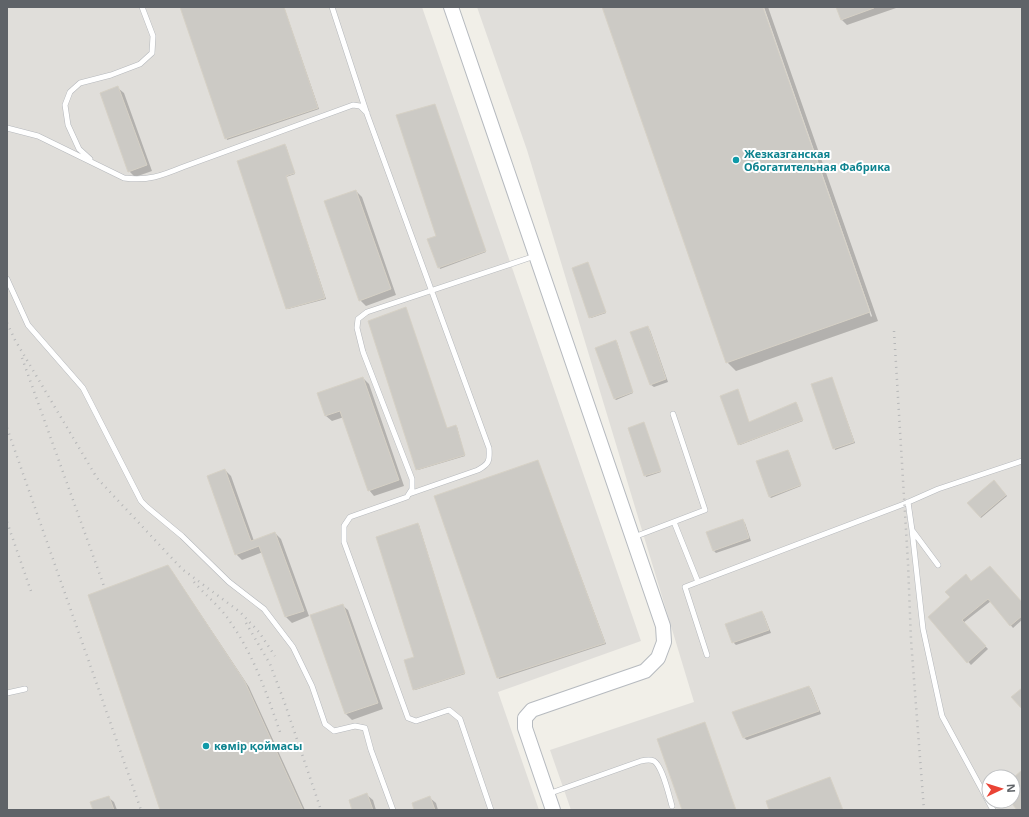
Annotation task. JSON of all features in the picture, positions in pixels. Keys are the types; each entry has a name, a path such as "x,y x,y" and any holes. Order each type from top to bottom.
{"street":[{"path":"451,7 663,626 664,642 658,658 645,671 532,710 525,718 525,728 553,810"}],"lane":[{"path":"93,163 79,148 68,125 65,105 70,92 80,83 111,75 140,64 152,53 153,36 142,7"},
{"path":"332,7 368,114 486,439 490,459 485,466 478,470 409,494"},
{"path":"7,128 38,136 124,178 139,180 162,176 183,166 353,105 360,106 368,114"},
{"path":"491,810 460,719 449,710 416,721 408,718 344,542 344,526 350,517 407,497 412,489 412,479 363,352 357,328 358,319 367,312 536,256"},
{"path":"7,279 28,325 83,388 140,501 182,536 229,582 264,609 293,647 312,686 325,724 334,731 355,726 366,728 371,750 393,810"},
{"path":"633,538 705,510 674,414"},
{"path":"706,654 685,587 904,504 938,489 1022,462"},
{"path":"908,502 923,629 942,716 993,810"},
{"path":"674,522 698,582"},
{"path":"912,530 938,565"},
{"path":"7,693 25,689"},
{"path":"548,794 641,761 648,760 654,761 658,767 672,806"}],"shaded area":[{"path":"7,7 422,7 641,641 498,692 539,810 7,810"},
{"path":"477,7 1022,7 1022,810 571,810 550,750 694,702 527,150"}],"building":[{"path":"180,7 284,7 318,108 225,139"},
{"name":"Жезказганская Обогатительная Фабрика","path":"602,7 763,7 870,312 726,363"},
{"path":"836,7 874,7 874,8 841,20"},
{"path":"118,86 147,165 128,172 100,93"},
{"path":"435,104 486,251 438,268 427,239 436,236 396,115"},
{"path":"285,144 295,173 286,176 325,298 286,309 237,161"},
{"path":"356,190 391,289 359,301 324,201"},
{"path":"588,262 606,312 589,318 572,268"},
{"path":"406,307 447,428 456,425 465,455 416,470 368,321"},
{"path":"648,326 666,379 650,385 630,332"},
{"path":"616,340 633,392 614,399 595,348"},
{"path":"363,377 399,480 368,491 340,411 325,416 317,393"},
{"path":"832,377 854,442 833,449 811,384"},
{"path":"738,389 749,422 796,402 803,420 738,445 720,396"},
{"path":"644,422 661,471 644,476 628,428"},
{"path":"788,450 801,485 769,497 756,461"},
{"path":"538,460 605,643 497,678 434,496"},
{"path":"225,469 251,541 275,532 304,611 285,617 259,546 235,555 207,476"},
{"path":"994,480 1006,495 980,517 967,503"},
{"path":"743,519 749,538 713,551 706,532"},
{"path":"418,523 465,673 413,690 404,660 414,657 376,537"},
{"name":"көмір қоймасы","path":"168,565 245,682 303,810 160,810 88,595"},
{"path":"990,566 1022,602 1022,616 1010,626 988,599 962,620 986,646 967,663 928,617 950,597 945,592 966,574 971,581"},
{"path":"343,604 378,703 345,714 310,615"},
{"path":"762,611 769,630 732,643 725,624"},
{"path":"809,686 819,711 743,738 732,712"},
{"path":"1022,688 1022,709 1011,697"},
{"path":"705,722 736,810 682,810 657,739"},
{"path":"1022,770 1022,810 1017,810 1016,809 1021,809"},
{"path":"830,777 843,810 769,810 766,801"},
{"path":"367,793 373,810 352,810 349,800"},
{"path":"109,796 114,810 93,810 90,802"},
{"path":"430,796 435,810 414,810 412,803"}],"railway":[{"path":"7,323 15,340 97,478 182,569 240,612 259,632 275,656"},
{"path":"894,331 908,563 911,640 924,810"},
{"path":"22,358 105,589"},
{"path":"7,428 141,810"},
{"path":"7,522 32,594"},
{"path":"194,582 227,617 247,649 280,732"},
{"path":"246,623 270,664 321,810"}],"place":[{"name":"Жезказганская Обогатительная Фабрика","path":"736,160"},
{"name":"көмір қоймасы","path":"206,746"}]}
